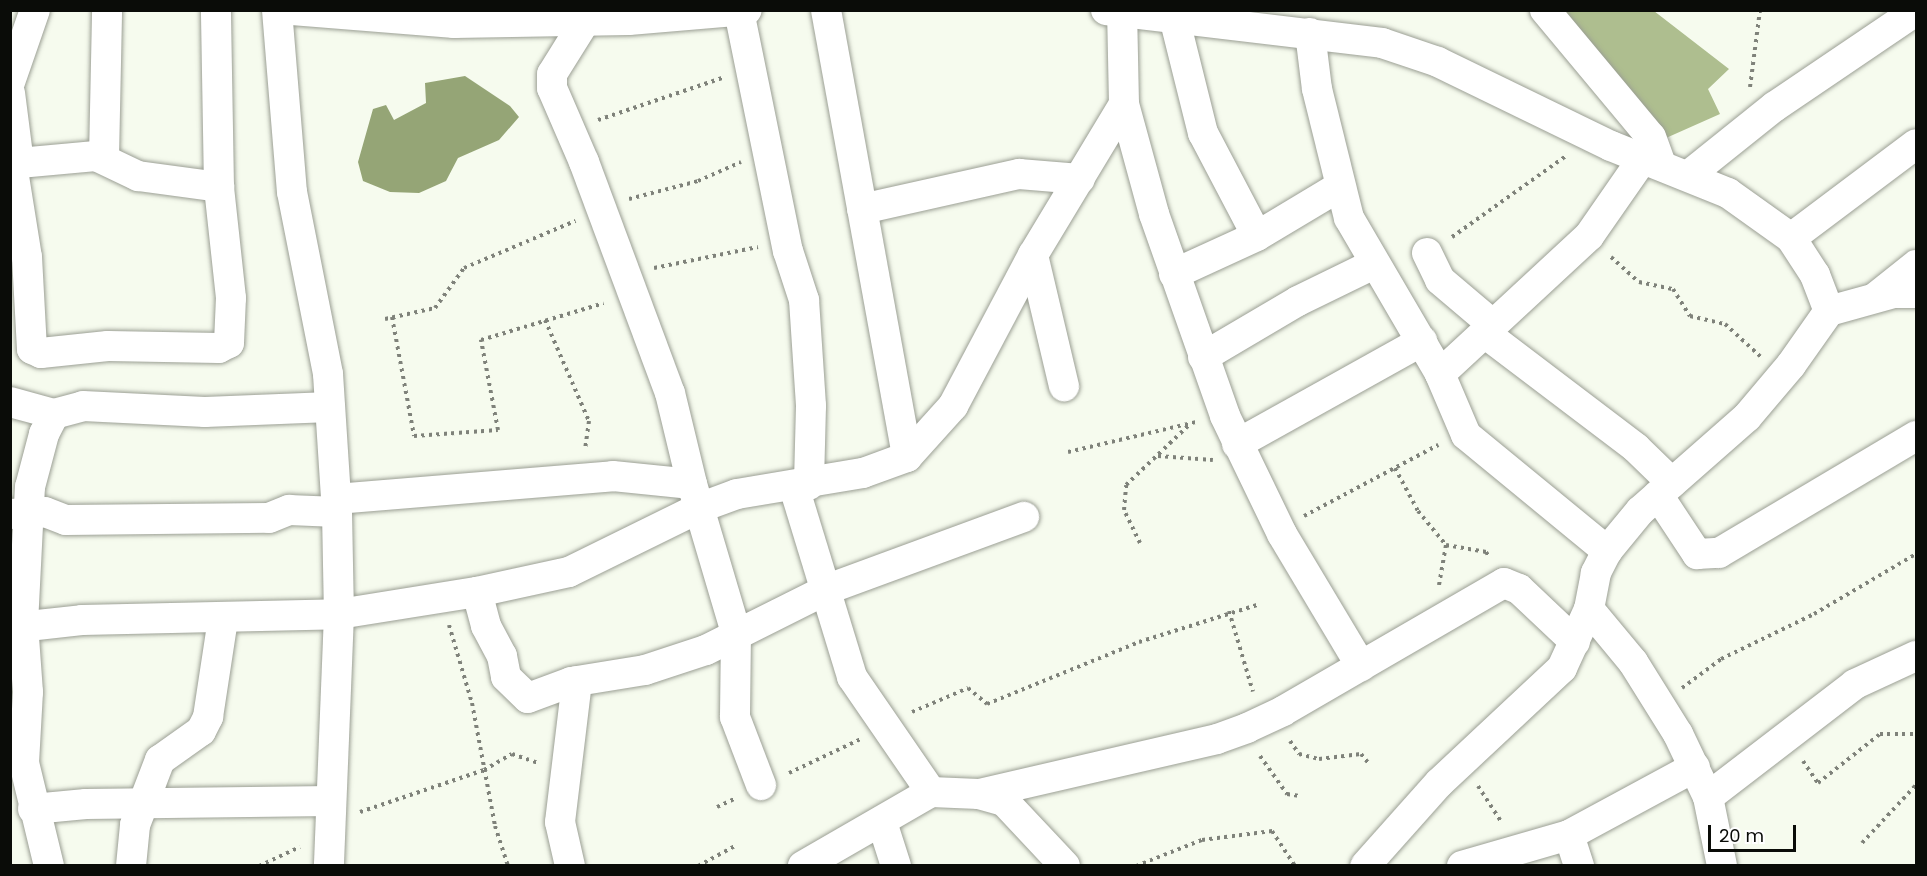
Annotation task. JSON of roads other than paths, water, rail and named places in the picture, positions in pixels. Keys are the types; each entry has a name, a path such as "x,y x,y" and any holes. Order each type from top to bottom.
{"street":[{"path":"10,82 35,10"},
{"path":"104,158 107,10"},
{"path":"10,93 14,168 23,221 20,325 33,349 41,353 108,346 224,347 229,343 231,298 219,188 216,10"},
{"path":"277,10 292,192 326,363 337,505 339,614 329,866"},
{"path":"292,10 432,23 747,10"},
{"path":"826,10 907,457"},
{"path":"1440,374 1486,334 1589,236 1652,160 1651,137 1545,10"},
{"path":"739,11 787,244 804,300 808,333 802,486 852,677 931,792"},
{"path":"1361,666 1279,527 1231,452 1225,416 1174,274 1124,104 1114,11 1269,18 1310,33 1382,43 1438,62 1594,137 1728,193 1791,238 1815,275 1829,311"},
{"path":"1689,175 1746,130 1917,11"},
{"path":"1164,14 1203,133 1257,236"},
{"path":"590,16 552,74 555,100 601,208 670,393 695,496 736,633 735,717 761,785"},
{"path":"1310,33 1317,89 1339,188 1349,218 1440,374 1464,431 1482,450 1608,551"},
{"path":"20,513 45,512 66,520 269,518 289,510 579,479 629,476 695,496 737,494 802,486 878,470 907,457 953,406 1033,255 1124,104"},
{"path":"1791,238 1917,144"},
{"path":"14,168 104,158 138,176 219,188"},
{"path":"862,209 1019,174 1080,179"},
{"path":"1174,274 1257,236 1339,188"},
{"path":"1427,254 1440,280 1486,319 1486,334"},
{"path":"1033,255 1064,386"},
{"path":"1203,357 1298,301 1374,264"},
{"path":"1876,297 1917,266"},
{"path":"1373,863 1462,760 1562,668 1589,609 1596,573 1608,551 1665,489 1747,417 1781,376 1829,311 1876,297 1917,293"},
{"path":"1486,334 1636,448 1665,489 1697,554 1719,553 1917,436"},
{"path":"1231,452 1422,341"},
{"path":"10,402 54,414 83,406 205,412 330,407"},
{"path":"49,866 17,762 28,692 17,626 20,513 30,487 44,434 54,414"},
{"path":"17,626 339,614 477,592 569,572 695,496"},
{"path":"477,592 486,626 502,656 506,677 528,698 577,681 645,670 706,650 828,589 1024,517"},
{"path":"979,794 1217,739 1261,721 1361,666 1494,586 1510,585 1575,642"},
{"path":"1589,609 1633,662 1695,767 1708,797 1722,866"},
{"path":"131,866 135,825 160,760 201,731 208,717 223,619"},
{"path":"1708,797 1855,684 1917,656"},
{"path":"570,866 560,822 577,681"},
{"path":"1462,866 1569,835 1695,767"},
{"path":"803,866 931,792 979,794 1004,801 1019,813 1065,866"},
{"path":"33,809 144,802 331,818"},
{"path":"882,822 896,866"},
{"path":"1569,835 1579,866"}]}
